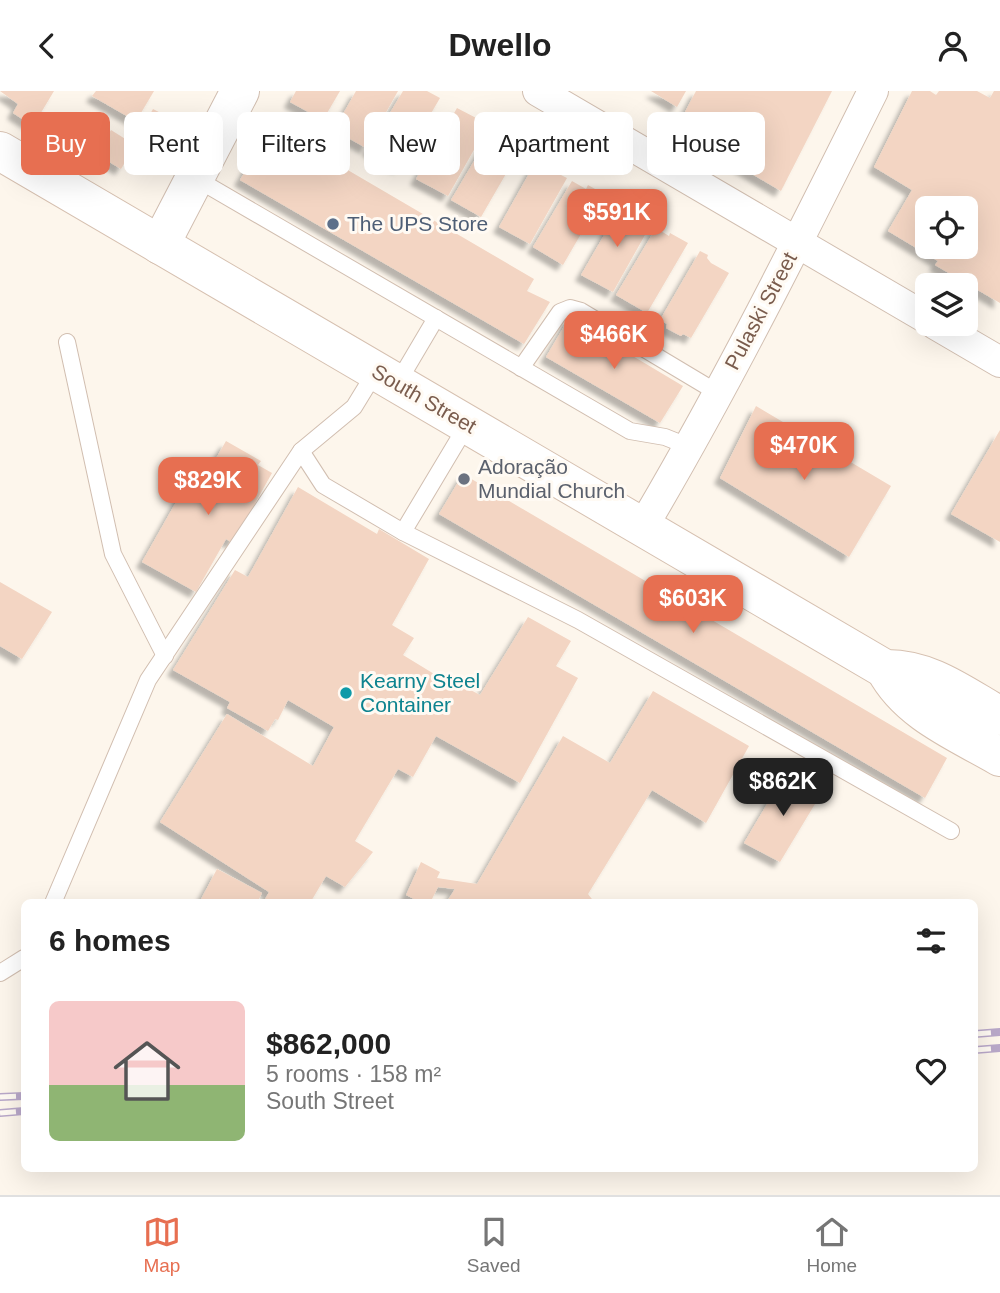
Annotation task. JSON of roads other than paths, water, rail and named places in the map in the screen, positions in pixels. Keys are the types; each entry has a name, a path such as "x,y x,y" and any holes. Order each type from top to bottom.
{"main road":[{"path":"160,245 240,91"},
{"name":"South Street","path":"0,151 885,669 911,670 938,680 1000,716"},
{"name":"South Street","path":"885,669 893,685 913,705 1000,757"}],"street":[{"path":"538,91 915,311"},
{"name":"Pulaski Street","path":"642,528 690,447 873,91"},
{"path":"956,336 1000,362"}],"lane":[{"path":"195,178 630,431 665,437 690,447"},
{"path":"521,368 559,312 570,308 581,311 718,393"},
{"path":"55,899 148,680 301,451 387,378 436,318"},
{"path":"67,342 113,554 166,656"},
{"path":"403,532 467,425"},
{"path":"301,451 323,485 403,532 579,620 951,831"},
{"path":"0,972 21,960"}],"railway":[{"path":"978,1034 1000,1032"},
{"path":"978,1050 1000,1048"},
{"path":"0,1097 21,1096"},
{"path":"0,1113 21,1111"}],"place":[{"name":"The UPS Store","path":"333,224"},
{"name":"Adoração Mundial Church","path":"464,479"},
{"name":"Kearny Steel Container","path":"346,693"}]}
